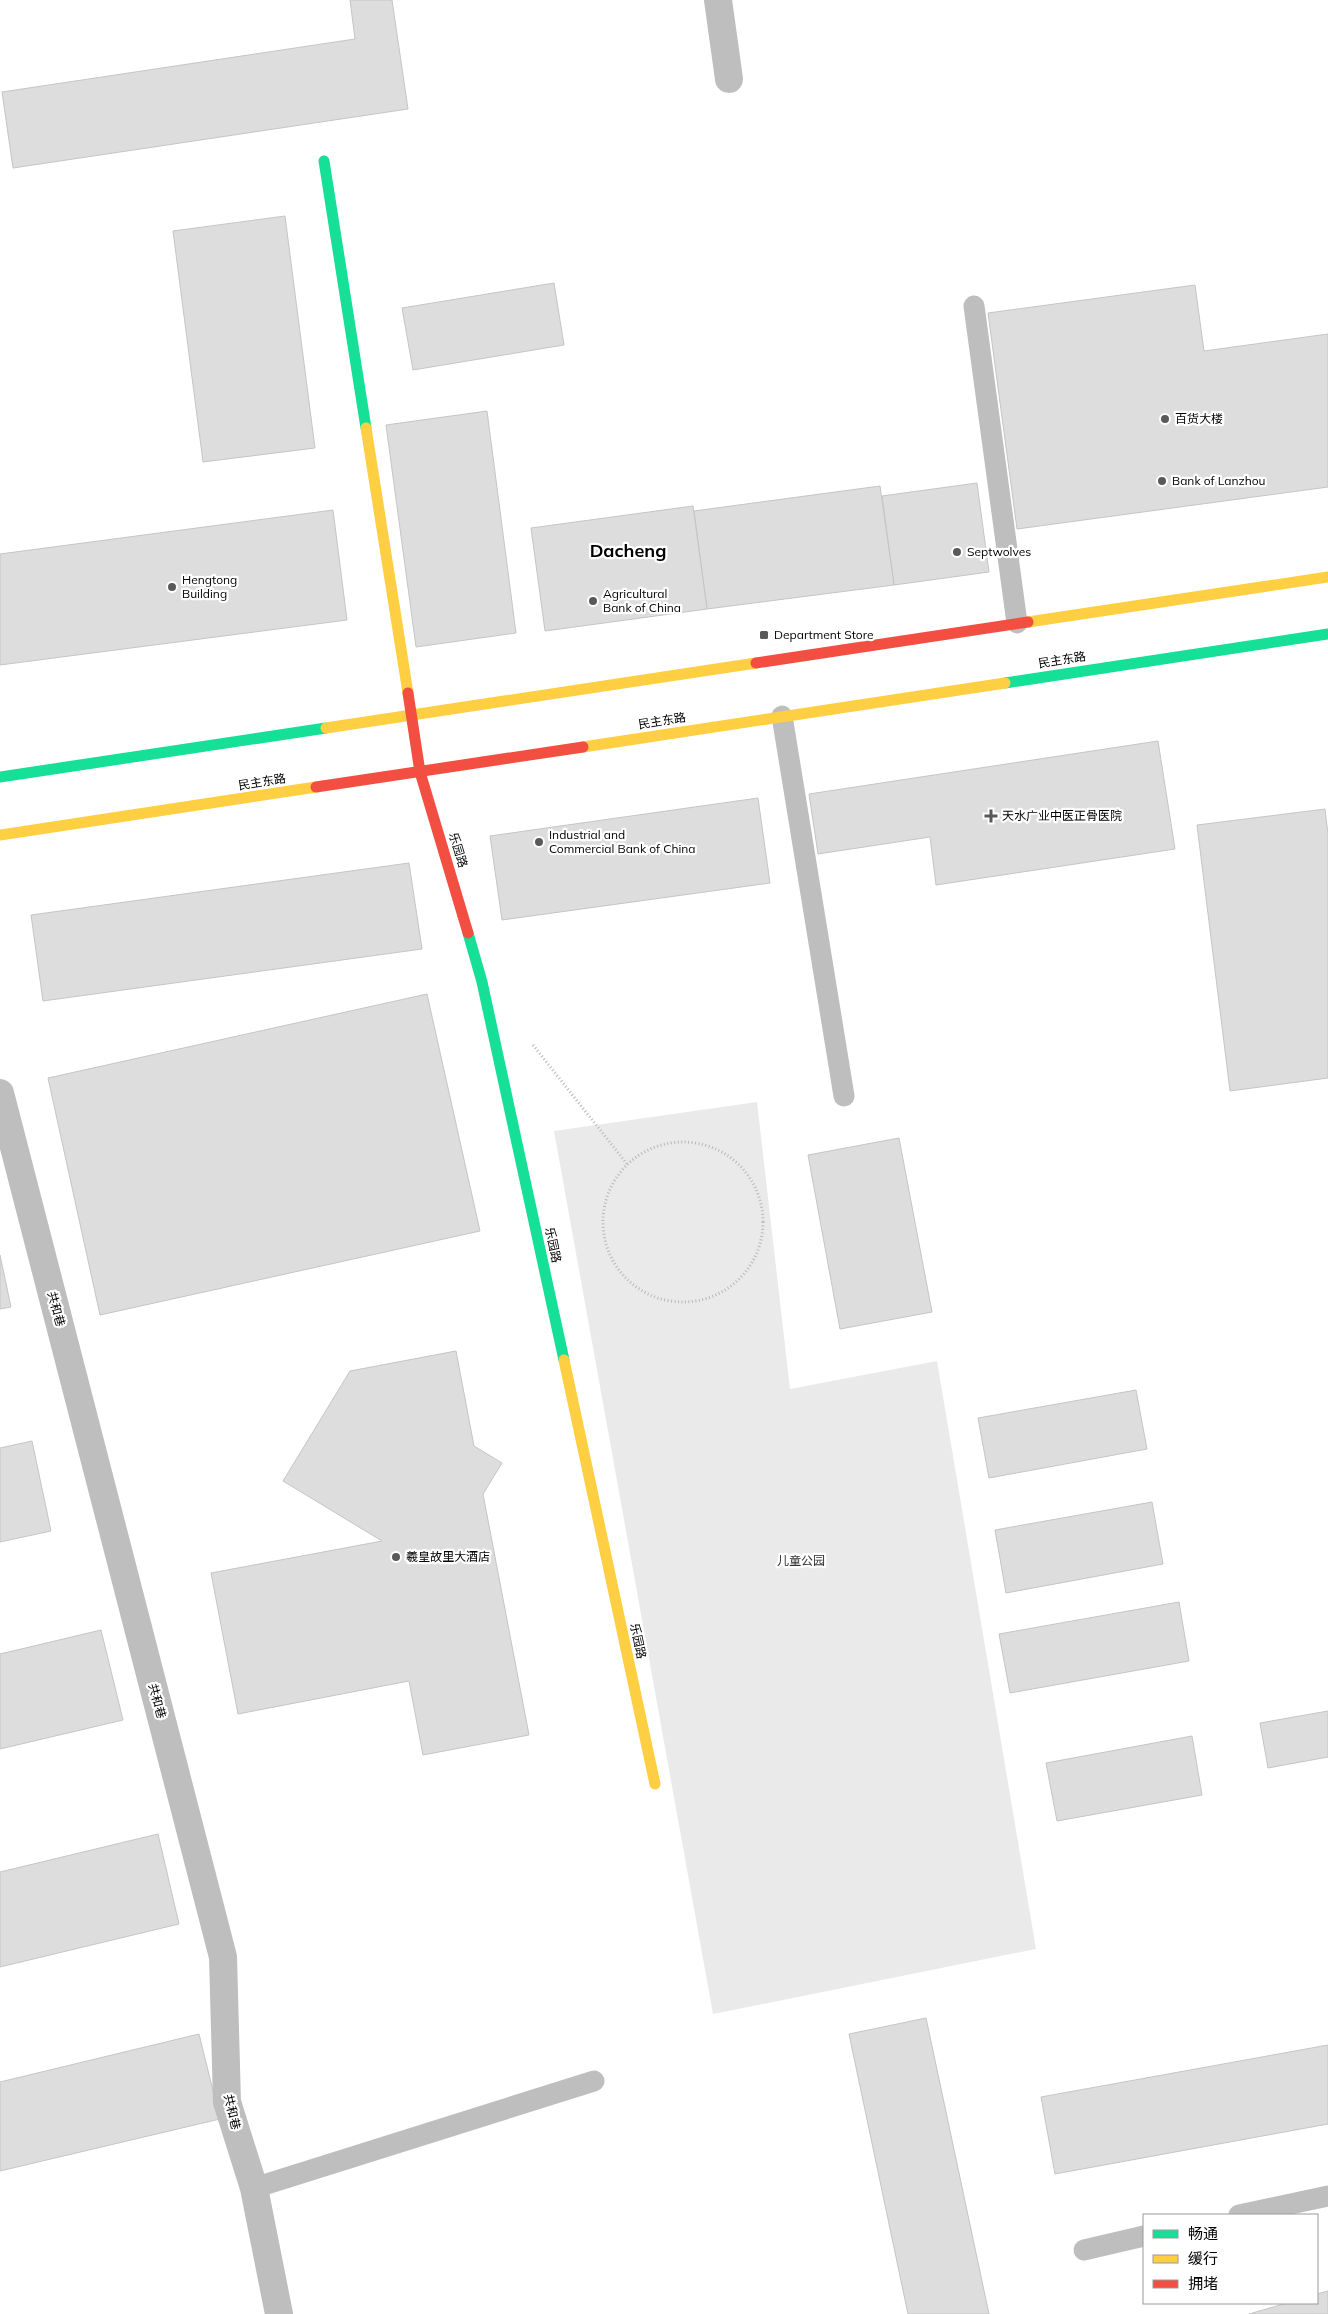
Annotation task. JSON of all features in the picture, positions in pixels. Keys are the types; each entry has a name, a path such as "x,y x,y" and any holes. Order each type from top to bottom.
{"main road":[{"name":"乐园路","path":"324,161 420,772 482,982 655,1784"},
{"path":"0,777 1328,577"},
{"name":"民主东路","path":"0,835 1328,634"}],"street":[{"path":"718,0 729,79"},
{"name":"共和巷","path":"0,1093 223,1957 227,2102 254,2188 280,2314"}],"lane":[{"path":"974,306 1017,623"},
{"path":"782,716 844,1096"},
{"path":"254,2188 594,2081"},
{"path":"1244,2214 1328,2196"},
{"path":"1084,2250 1143,2236"}],"path":[{"path":"531,1042 627,1164"},
{"path":"686,1142 716,1148 742,1167 759,1194 764,1225 757,1256 738,1282 712,1298 680,1303 649,1296 623,1278 607,1252 601,1220 608,1189 627,1164 654,1147 686,1142"}],"green space":[{"name":"儿童公园","path":"757,1102 790,1389 937,1361 1036,1949 713,2014 554,1131"}],"building":[{"path":"350,0 392,0 408,109 13,168 2,92 355,39"},
{"path":"285,216 315,448 203,462 173,231"},
{"path":"554,283 564,345 413,370 402,308"},
{"name":"百货大楼","path":"1195,285 1204,351 1328,334 1328,487 1017,529 988,313"},
{"path":"487,411 516,633 416,647 386,425"},
{"path":"977,483 989,572 894,585 882,496"},
{"path":"880,486 894,585 707,609 694,511"},
{"path":"693,506 707,609 545,631 531,528"},
{"name":"Hengtong Building","path":"333,510 347,620 0,665 0,554"},
{"name":"天水广业中医正骨医院","path":"1158,741 1175,849 936,885 930,837 818,854 809,794"},
{"path":"758,798 770,883 502,920 490,836"},
{"path":"1325,809 1328,834 1328,1078 1230,1091 1197,825"},
{"path":"409,863 422,949 43,1001 31,915"},
{"path":"427,994 480,1231 100,1315 48,1078"},
{"path":"899,1138 932,1312 840,1329 808,1155"},
{"path":"0,1255 11,1307 0,1309"},
{"name":"羲皇故里大酒店","path":"456,1351 474,1446 502,1463 483,1494 529,1735 423,1755 409,1681 238,1714 211,1573 382,1541 283,1481 350,1371"},
{"path":"1136,1390 1147,1449 989,1478 978,1418"},
{"path":"32,1441 51,1531 0,1542 0,1448"},
{"path":"1152,1502 1163,1564 1006,1593 995,1530"},
{"path":"1179,1602 1189,1661 1010,1693 999,1634"},
{"path":"101,1630 123,1720 0,1749 0,1654"},
{"path":"1328,1711 1328,1757 1268,1768 1260,1723"},
{"path":"1192,1736 1202,1795 1057,1821 1046,1763"},
{"path":"158,1834 179,1924 0,1967 0,1872"},
{"path":"926,2018 989,2314 908,2314 849,2034"},
{"path":"199,2034 220,2119 0,2171 0,2082"},
{"path":"1328,2045 1328,2124 1055,2174 1041,2097"},
{"path":"1328,2291 1328,2314 1249,2314 1284,2304 1318,2304 1318,2294"}],"traffic: fast":[{"path":"324,161 366,428"},
{"path":"1005,683 1328,634"},
{"path":"0,777 326,728"},
{"path":"468,933 482,982 564,1360"}],"traffic: slow":[{"path":"366,428 408,693"},
{"path":"1028,622 1328,577"},
{"path":"326,728 756,663"},
{"path":"583,747 1005,683"},
{"path":"0,835 316,787"},
{"path":"564,1360 655,1784"}],"traffic: jam":[{"path":"756,663 1028,622"},
{"path":"408,693 420,772 468,933"},
{"path":"316,787 583,747"}],"place":[{"name":"百货大楼","path":"1165,419"},
{"name":"Bank of Lanzhou","path":"1162,481"},
{"name":"Septwolves","path":"957,552"},
{"name":"Hengtong Building","path":"172,587"},
{"name":"Agricultural Bank of China","path":"593,601"},
{"name":"Department Store","path":"764,635"},
{"name":"天水广业中医正骨医院","path":"991,816"},
{"name":"Industrial and Commercial Bank of China","path":"539,842"},
{"name":"羲皇故里大酒店","path":"396,1557"}],"district":[{"name":"Dacheng","path":"628,551"}]}
